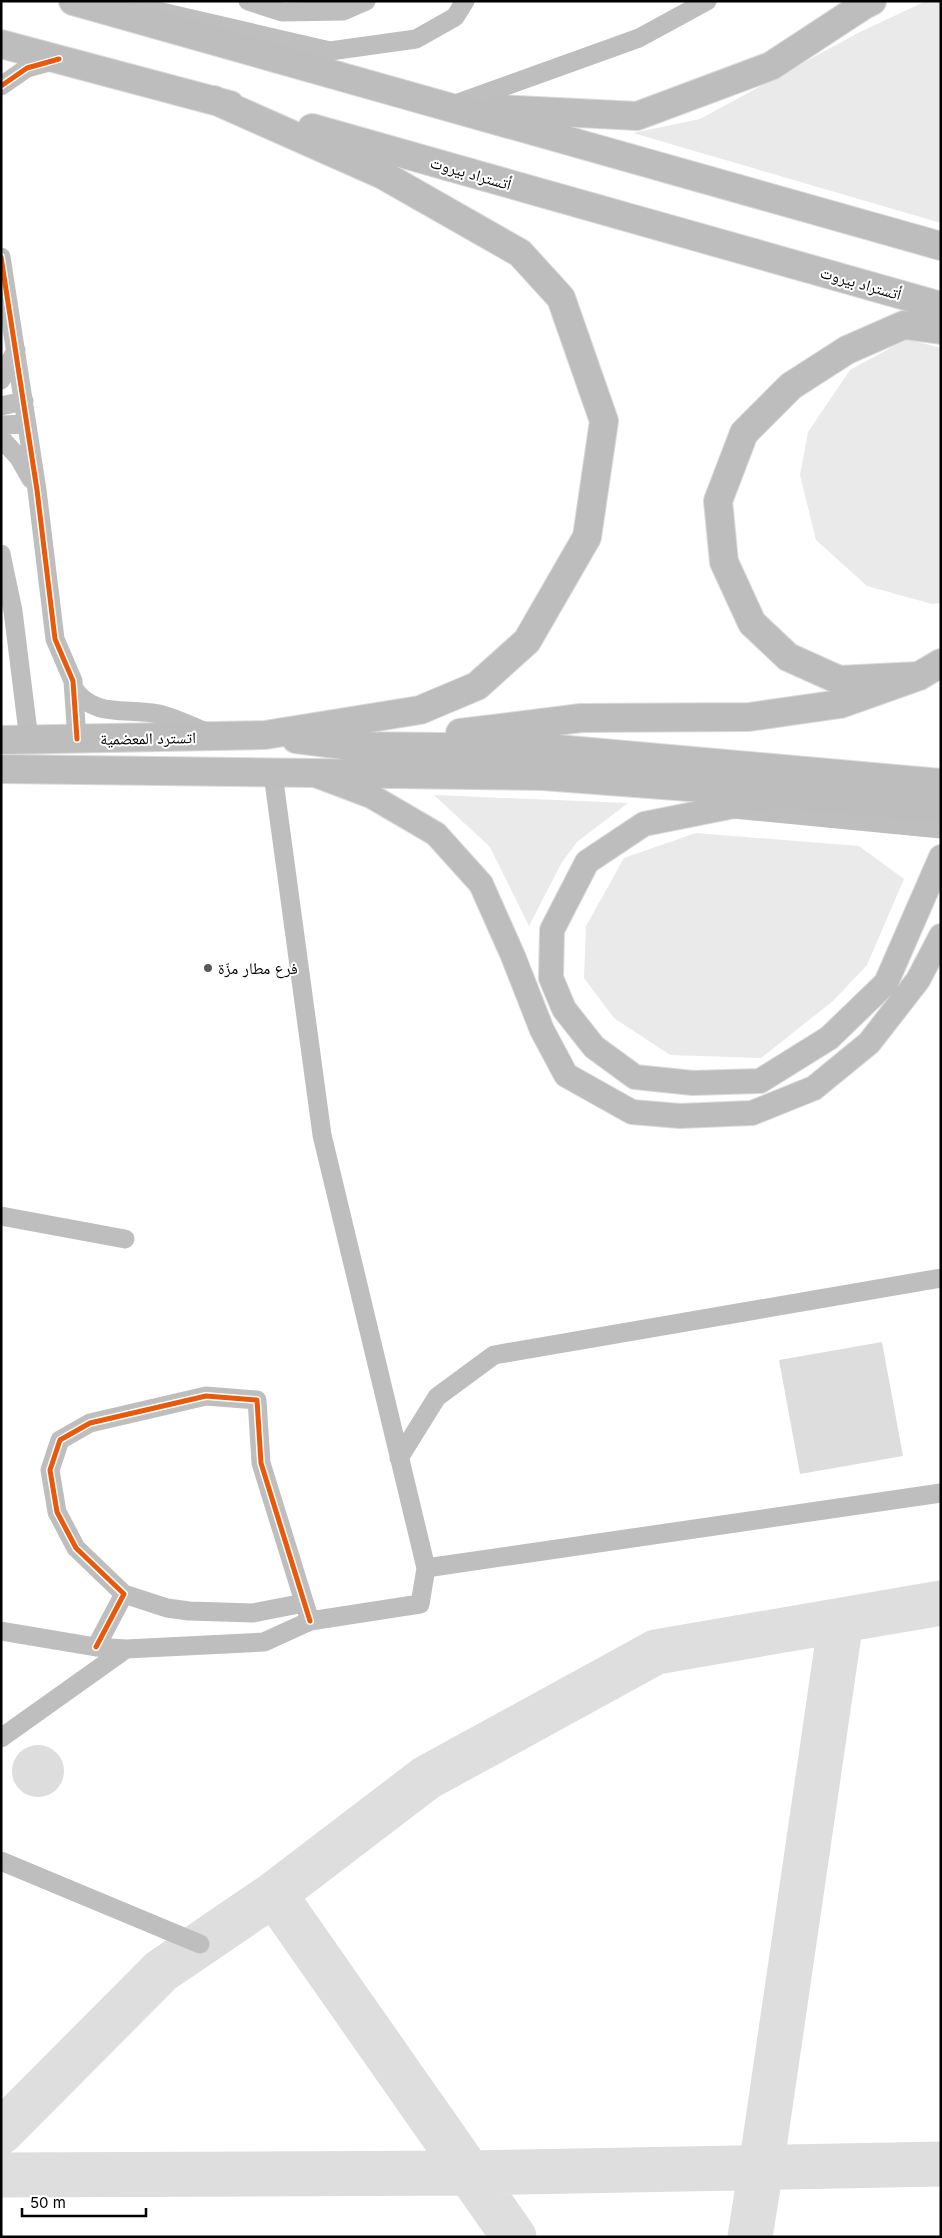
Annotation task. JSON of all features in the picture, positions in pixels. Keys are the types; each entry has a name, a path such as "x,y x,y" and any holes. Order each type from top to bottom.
{"highway":[{"path":"73,1 941,246"},
{"path":"450,106 637,116 771,66 872,1"},
{"name":"أتستراد بيروت","path":"1,44 214,100 941,306"},
{"path":"214,100 383,175 520,253 561,298 604,421 587,537 527,641 477,686 420,710 264,735"},
{"path":"930,670 839,680 788,657 752,623 724,562 718,500 744,433 791,386 847,350 904,325 941,330"},
{"path":"351,746 581,718 749,717 840,704 930,670"},
{"path":"264,735 351,746 546,748 941,783"},
{"name":"اتسترد المعضمية","path":"1,740 264,735"},
{"path":"1,769 543,776 941,808"}],"main road":[{"path":"314,774 371,796 436,834 481,884 513,956 542,1030 566,1075 632,1112 680,1116 752,1113 814,1088 869,1043 918,980 941,936"},
{"path":"782,794 644,824 587,862 552,930 550,978 564,1009 594,1047 635,1077 693,1083 760,1082 829,1038 886,983 938,862"}],"street":[{"path":"136,1 153,10 330,51 416,39 455,17 465,1"},
{"path":"248,1 282,12 343,11 366,1"},
{"path":"450,106 639,38 707,1"},
{"path":"1,86 27,68 59,59"},
{"path":"1,257 37,490 55,638 71,674 74,689 77,739"},
{"path":"1,380 16,350"},
{"path":"1,406 24,401"},
{"path":"1,426 27,424"},
{"path":"1,438 26,468 37,490"},
{"path":"1,554 13,611 29,740"},
{"path":"1,637 13,611"},
{"path":"74,689 85,702 96,708 160,714 217,736"},
{"path":"1,1631 96,1647 126,1649 264,1642 310,1621 420,1604 426,1568 322,1135 273,774"},
{"path":"724,808 941,830"},
{"path":"1,1216 125,1240"},
{"path":"399,1458 437,1397 494,1355 941,1278"},
{"path":"304,1603 254,1613 189,1611 167,1608 124,1594 76,1548 57,1512 50,1470 60,1440 90,1424 206,1396 257,1400 261,1463 310,1621"},
{"path":"426,1568 941,1493"},
{"path":"96,1647 124,1594"},
{"path":"1,1738 126,1649"},
{"path":"1,1861 200,1944"}],"shaded area":[{"path":"926,1 941,1 941,223 633,133 700,119 858,33"},
{"path":"907,339 941,348 941,603 932,604 867,586 816,540 800,475 808,432 850,370"},
{"path":"434,795 628,803 577,842 562,862 529,926 490,847"},
{"path":"696,833 859,846 904,879 867,965 833,1001 761,1058 670,1055 614,1018 584,978 586,926 624,858"}],"building":[{"path":"882,1342 903,1456 800,1474 779,1360"},
{"path":"33,1745 43,1745 57,1752 64,1766 64,1776 57,1790 43,1797 33,1797 23,1793 16,1786 12,1776 12,1766 16,1756 23,1749"}],"taxiway":[{"path":"1,2132 161,1971 274,1894 426,1778 656,1652 941,1603"},
{"path":"750,2237 841,1620"},
{"path":"274,1894 514,2237"},
{"path":"1,2175 470,2173 941,2164"}],"cycle path":[{"path":"1,86 27,68 59,59"},
{"path":"1,257 37,490 55,639 73,681 77,739"},
{"path":"96,1647 124,1594 76,1548 57,1512 50,1470 60,1440 90,1423 206,1396 257,1400 261,1463 310,1621"}],"place":[{"name":"فرع مطار مزّة","path":"208,968"}]}
